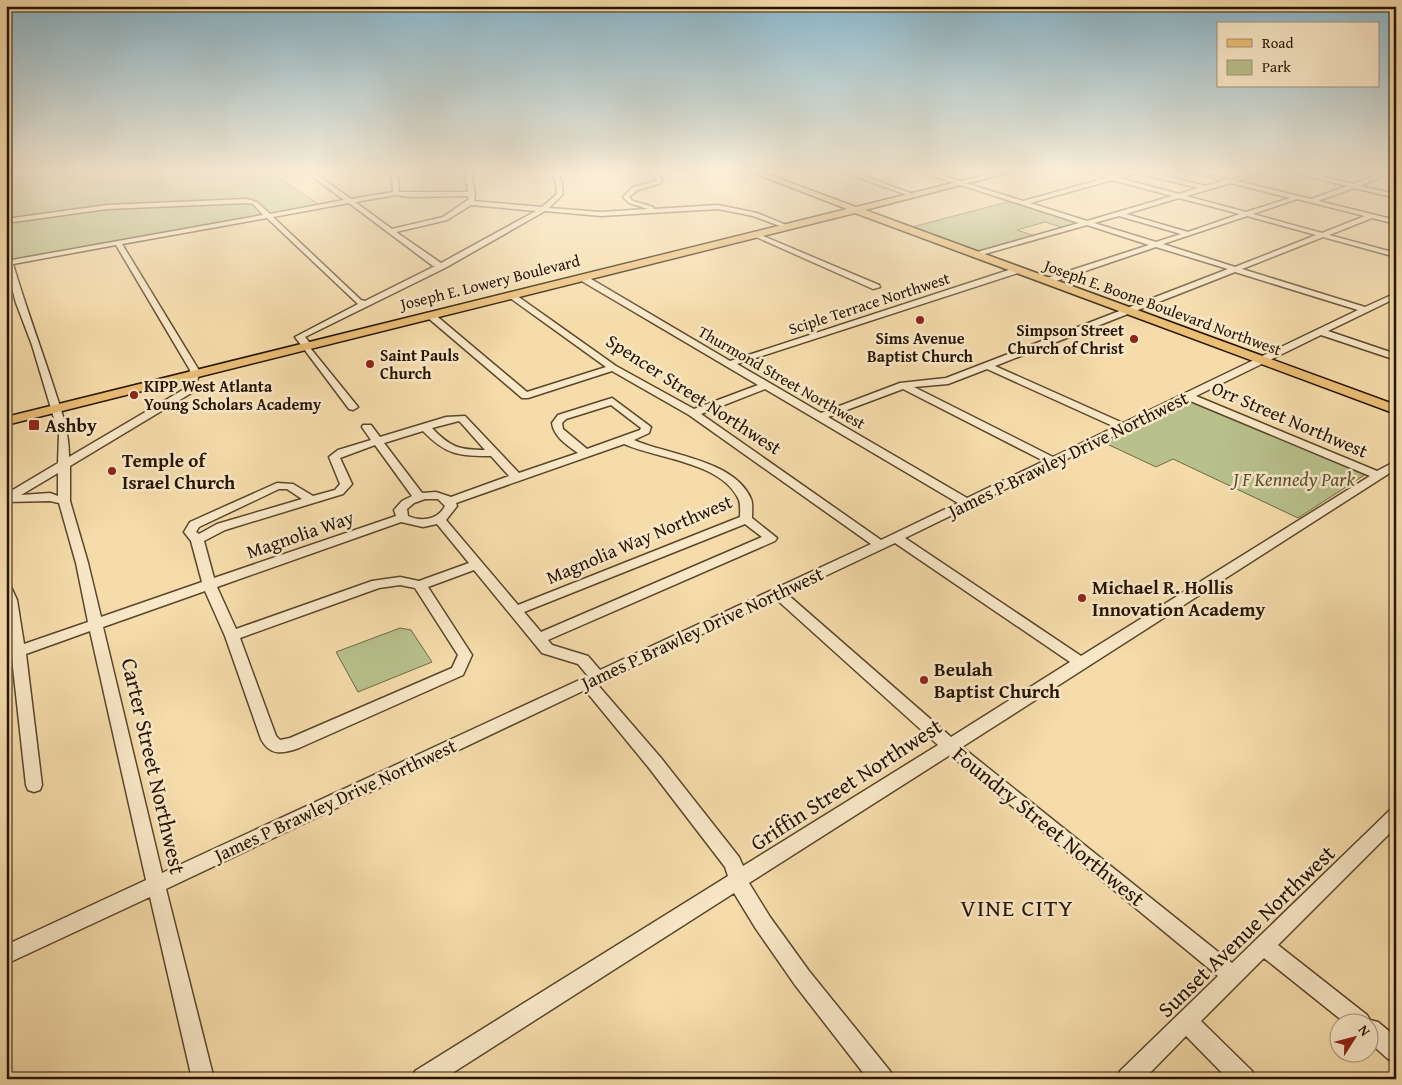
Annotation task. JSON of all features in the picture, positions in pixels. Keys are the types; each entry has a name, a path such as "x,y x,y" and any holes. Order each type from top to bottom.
{"main road":[{"name":"Joseph E. Lowery Boulevard","path":"6,421 809,222"},
{"name":"Joseph E. Boone Boulevard Northwest","path":"887,222 1396,410"}],"street":[{"path":"8,263 236,222"},
{"path":"273,222 358,302 366,304"},
{"path":"377,222 436,264 442,266"},
{"path":"390,231 433,222"},
{"path":"353,407 307,349 308,346 299,337 442,266 521,222"},
{"path":"774,222 788,227"},
{"path":"1084,222 1366,310"},
{"path":"977,255 1093,222"},
{"path":"1146,222 1189,234"},
{"path":"1047,281 1227,222"},
{"path":"1271,222 1396,255"},
{"path":"820,417 904,385 948,381 1357,222"},
{"path":"756,235 876,287"},
{"path":"7,499 190,390 196,374 118,243"},
{"name":"Carter Street Northwest","path":"6,250 8,263 64,435 64,501 82,564 203,1079"},
{"name":"Sciple Terrace Northwest","path":"729,364 1018,270"},
{"name":"Thurmond Street Northwest","path":"583,278 967,502"},
{"path":"7,293 17,291"},
{"name":"James P Brawley Drive Northwest","path":"6,955 880,545 1396,295"},
{"name":"Spencer Street Northwest","path":"510,296 613,368 693,413 880,545"},
{"path":"430,315 524,396 613,368"},
{"path":"1321,332 1396,357"},
{"path":"988,366 1123,427"},
{"path":"693,413 766,385"},
{"path":"904,385 1052,461"},
{"name":"Orr Street Northwest","path":"1188,396 1378,475"},
{"path":"450,501 516,477 585,454 639,435 645,431 646,427 612,401 562,417 557,423 558,430 585,454"},
{"path":"378,442 461,418 516,477"},
{"path":"367,427 419,497"},
{"path":"425,427 443,446 452,451 493,453"},
{"name":"Magnolia Way Northwest","path":"515,611 746,518 746,499 730,480 704,465 648,450 624,440"},
{"name":"Magnolia Way","path":"197,540 221,527 339,492 346,484 334,458 342,452 378,442"},
{"name":"Griffin Street Northwest","path":"423,1079 1396,464"},
{"path":"311,500 289,486 277,486 194,525 190,532 197,540 204,588 232,636 269,740 276,747 293,744 458,671 465,655 420,585"},
{"path":"438,495 450,501 452,506 450,511 440,519 421,524 402,518 400,510 404,505 419,497 438,495"},
{"path":"7,499 50,498 64,501"},
{"name":"Magnolia Way","path":"12,653 402,518"},
{"path":"538,638 771,538 746,518"},
{"path":"440,519 547,649 583,660 592,679 733,863 742,890 802,978 882,1079"},
{"path":"895,537 1080,662"},
{"path":"232,636 376,584 400,581 420,585 476,565"},
{"path":"6,590 10,600 12,653 34,785"},
{"name":"Foundry Street Northwest","path":"777,593 949,745 1233,976"},
{"name":"Sunset Avenue Northwest","path":"1128,1079 1264,946 1393,824"},
{"path":"1264,946 1347,1012"},
{"path":"1187,1022 1244,1079"},
{"path":"1380,1038 1396,1051"}],"green space":[{"path":"6,222 236,222 12,263 6,241"},
{"path":"932,222 1077,222 1081,223 1064,228 1045,222 1017,230 1035,236 980,252 912,227"},
{"name":"J F Kennedy Park","path":"1193,401 1366,474 1298,518 1173,459 1156,467 1105,443"},
{"path":"400,628 411,630 432,662 358,692 336,652"}],"place":[{"name":"Sims Avenue Baptist Church","path":"920,320"},
{"name":"Simpson Street Church of Christ","path":"1134,339"},
{"name":"Saint Pauls Church","path":"370,364"},
{"name":"KIPP West Atlanta Young Scholars Academy","path":"134,395"},
{"name":"Ashby","path":"34,425"},
{"name":"Temple of Israel Church","path":"112,471"},
{"name":"Michael R. Hollis Innovation Academy","path":"1082,598"},
{"name":"Beulah Baptist Church","path":"924,680"}],"district":[{"name":"VINE CITY","path":"1017,907"}]}
